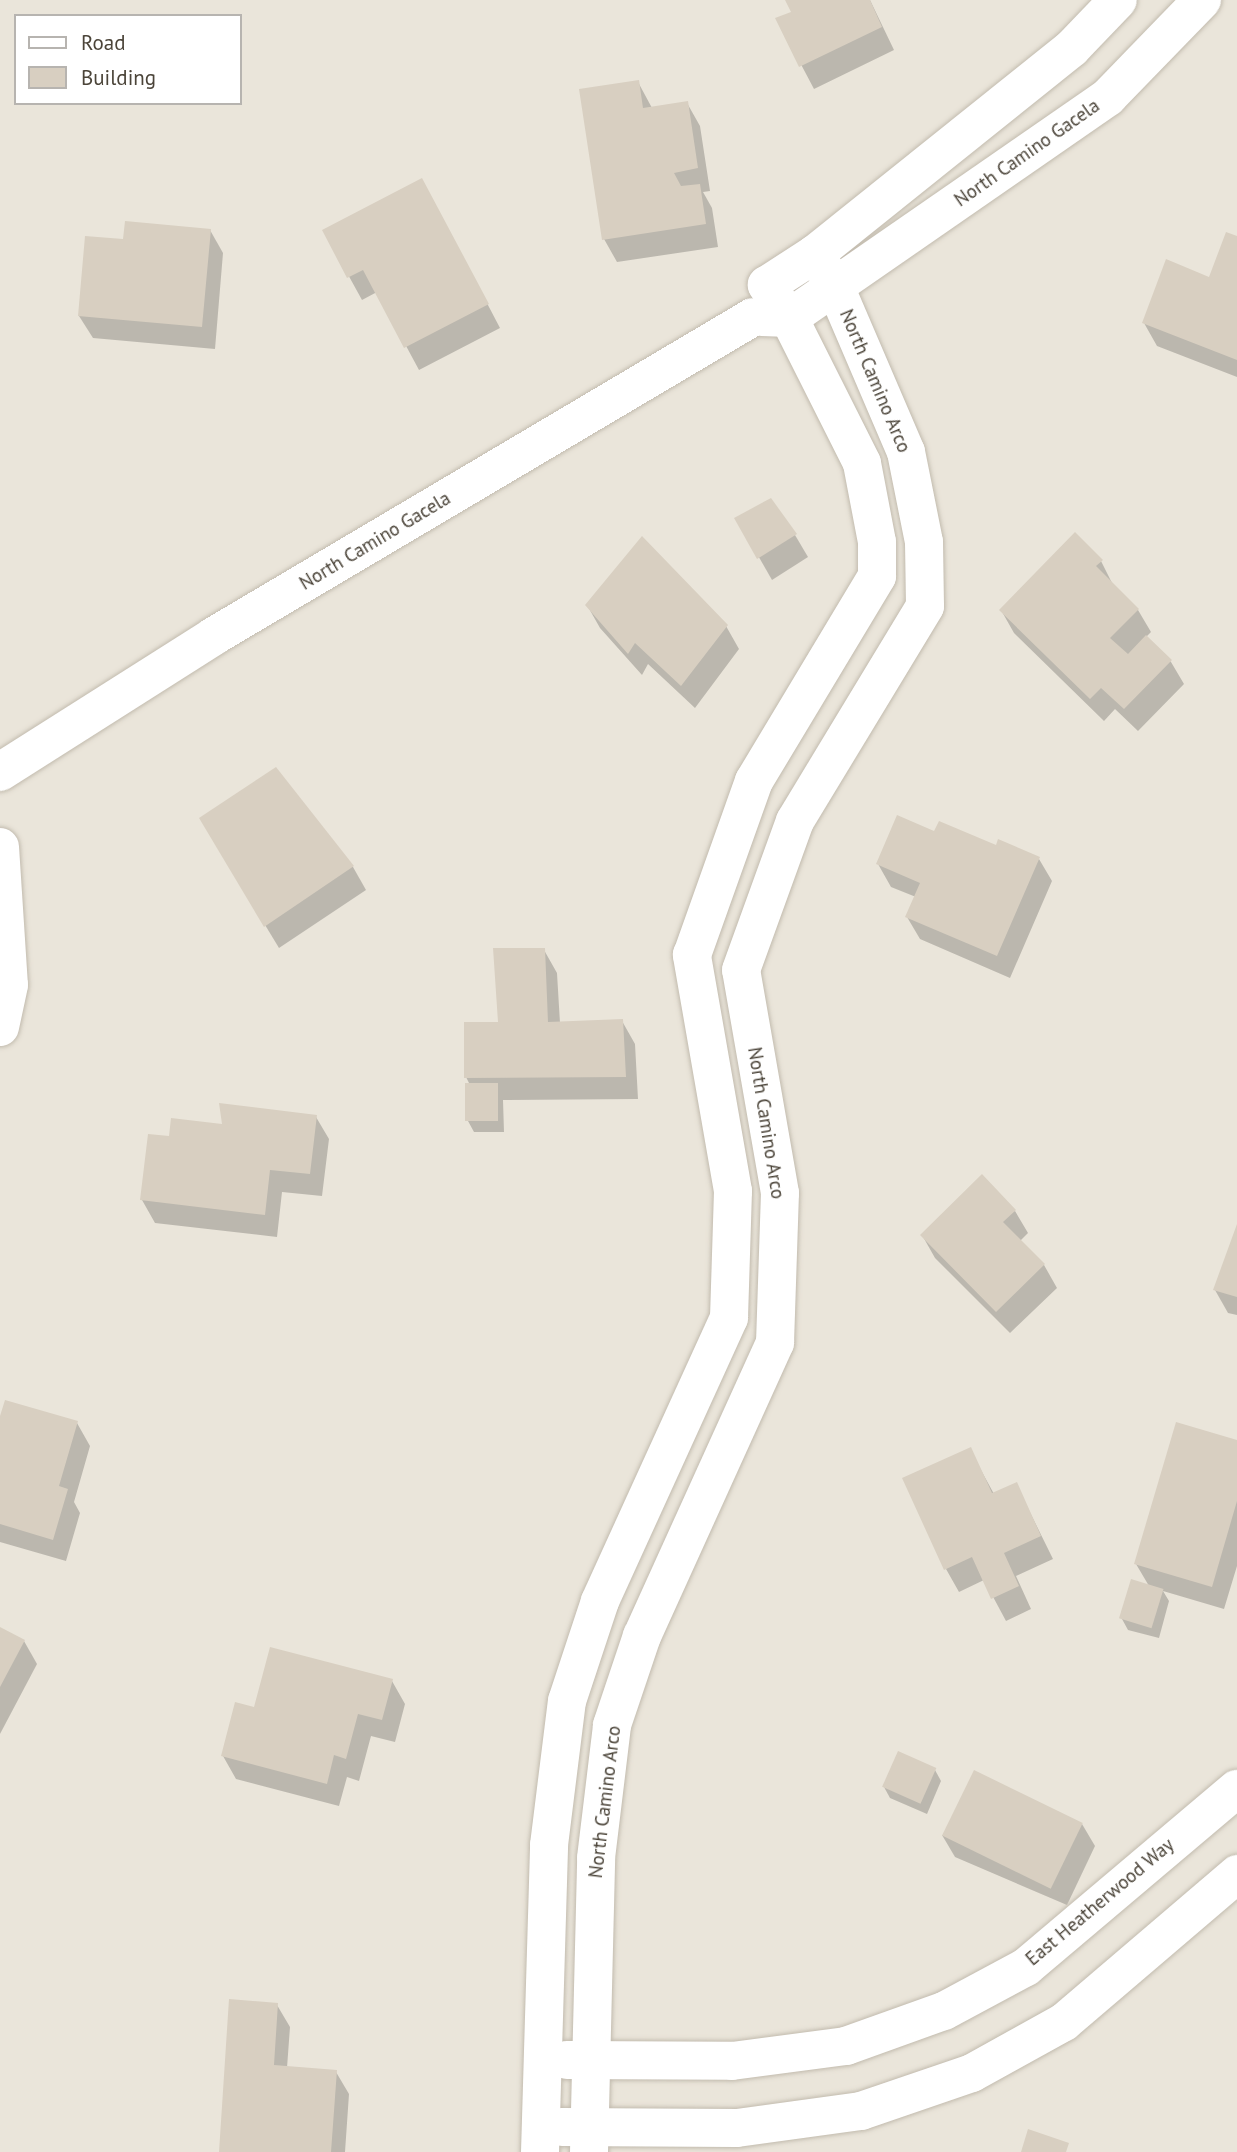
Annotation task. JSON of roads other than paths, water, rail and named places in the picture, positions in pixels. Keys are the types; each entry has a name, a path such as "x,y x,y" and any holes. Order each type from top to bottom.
{"street":[{"name":"North Camino Gacela","path":"770,307 815,254 1072,48 1118,0"},
{"name":"North Camino Gacela","path":"0,772 214,636 770,307 835,286 1108,97 1202,0"},
{"name":"North Camino Arco","path":"589,2141 596,1858 612,1725 642,1636 775,1343 780,1193 741,970 795,821 925,606 924,542 906,452 835,286 815,254"},
{"path":"770,307 862,463 877,542 877,576 754,781 692,955 733,1191 729,1318 600,1601 567,1701 549,1845 540,2139 589,2141 737,2127 861,2111 972,2073 1064,2022 1237,1874"},
{"path":"0,847 9,985 0,1027"},
{"name":"East Heatherwood Way","path":"544,2059 590,2062 732,2061 846,2046 944,2011 1026,1967 1237,1789"}]}
